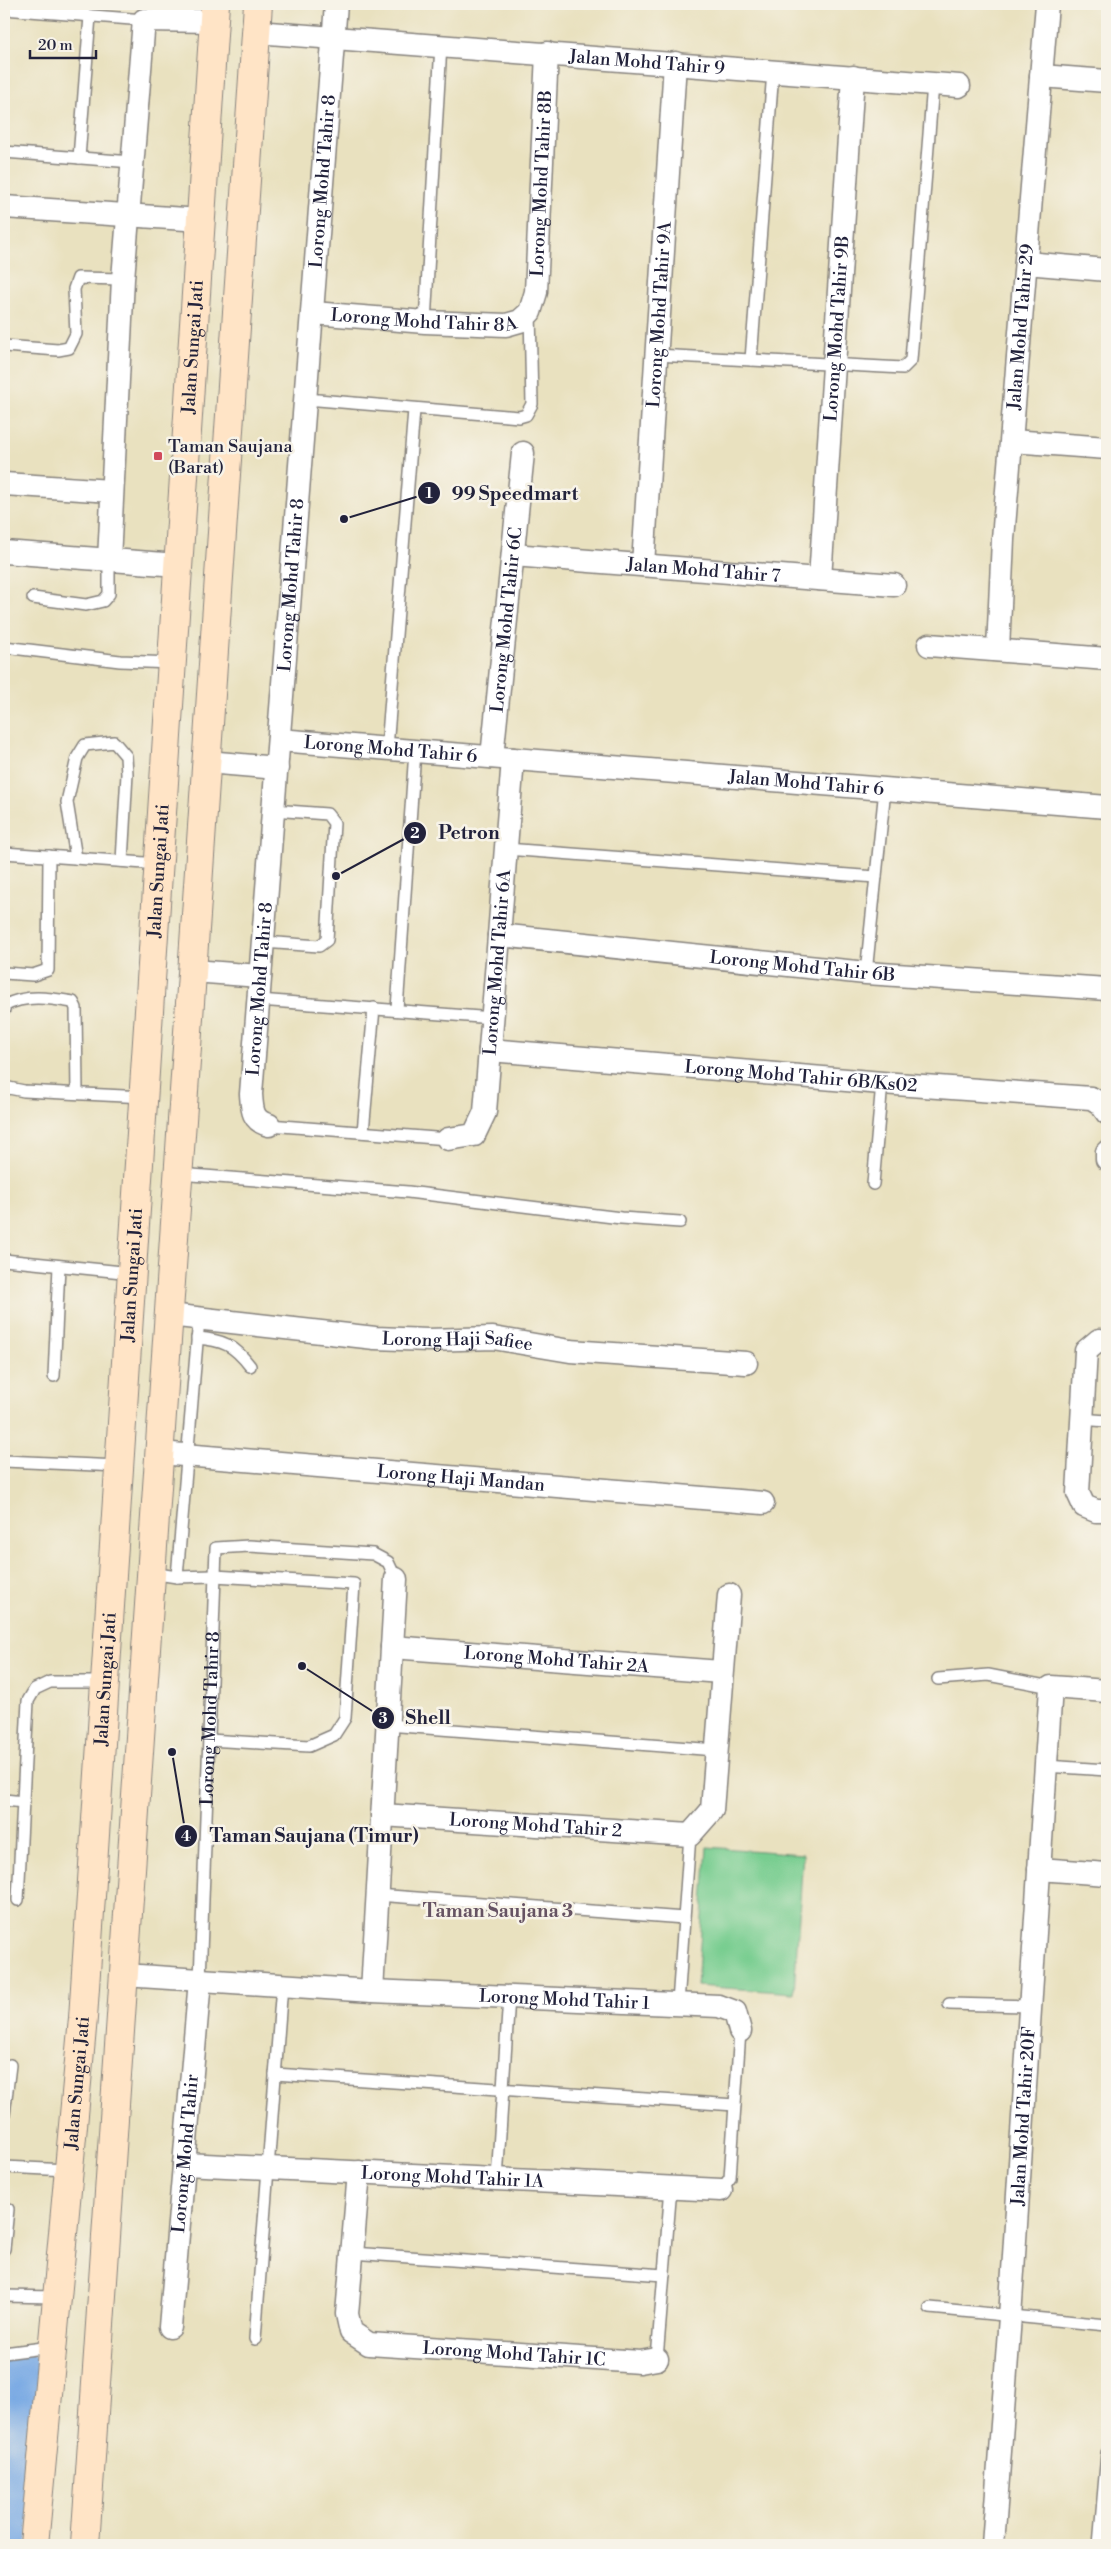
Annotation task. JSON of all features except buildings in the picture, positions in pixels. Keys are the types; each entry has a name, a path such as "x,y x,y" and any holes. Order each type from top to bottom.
{"main road":[{"path":"85,2545 124,1976 164,1575 160,1453 258,4"},
{"name":"Jalan Sungai Jati","path":"34,2544 55,2297 83,2018 214,12"},
{"path":"87,2517 97,2545"}],"street":[{"name":"Lorong Mohd Tahir 8","path":"269,1125 261,1123 255,1118 252,1110 260,976 335,37 336,4"},
{"name":"Jalan Mohd Tahir 29","path":"998,650 1003,539 1047,4"},
{"path":"109,560 123,279 144,20 214,12"},
{"name":"Jalan Mohd Tahir 9","path":"256,32 959,86"},
{"name":"Lorong Mohd Tahir 8B","path":"530,312 536,292 547,54"},
{"name":"Lorong Mohd Tahir 9A","path":"643,566 675,64"},
{"path":"1041,76 1107,81"},
{"name":"Lorong Mohd Tahir 9B","path":"820,579 853,77"},
{"path":"4,207 201,220"},
{"path":"1026,263 1107,270"},
{"name":"Lorong Mohd Tahir 8A","path":"313,313 425,322 506,325 520,320 530,312"},
{"path":"1012,441 1107,448"},
{"name":"Lorong Mohd Tahir 6C","path":"503,758 513,555 523,453"},
{"path":"4,484 112,492"},
{"path":"4,552 178,565"},
{"name":"Jalan Mohd Tahir 7","path":"513,555 894,586"},
{"path":"928,645 1107,659"},
{"name":"Lorong Mohd Tahir 6","path":"279,740 503,758"},
{"name":"Jalan Mohd Tahir 6","path":"503,758 1107,807"},
{"name":"Lorong Mohd Tahir 6A","path":"448,1138 474,1135 485,1112 506,849 503,758"},
{"path":"207,762 277,768"},
{"name":"Lorong Mohd Tahir 6B","path":"499,935 866,973 1107,989"},
{"path":"192,971 260,976"},
{"name":"Lorong Mohd Tahir 6B/Ks02","path":"490,1050 882,1083 1091,1098 1100,1103 1107,1113"},
{"path":"1107,1152 1107,1159"},
{"name":"Lorong Haji Safiee","path":"169,1315 198,1329 428,1340 493,1338 570,1350 746,1362"},
{"path":"1103,1340 1086,1351 1080,1419 1078,1493 1084,1506 1096,1511 1107,1511"},
{"name":"Lorong Haji Mandan","path":"160,1453 763,1503"},
{"path":"372,1991 396,1579"},
{"path":"690,1835 712,1810 721,1672 729,1595"},
{"name":"Lorong Mohd Tahir 2A","path":"392,1647 721,1672"},
{"path":"1051,1687 1107,1691"},
{"name":"Jalan Mohd Tahir 20F","path":"993,2545 1010,2318 1051,1687"},
{"name":"Lorong Mohd Tahir 2","path":"382,1815 690,1835"},
{"path":"1039,1869 1107,1874"},
{"name":"Lorong Mohd Tahir 1","path":"124,1976 372,1991 719,2006 735,2012 740,2031"},
{"name":"Lorong Mohd Tahir","path":"170,2327 200,1980"},
{"name":"Lorong Mohd Tahir 1A","path":"184,2164 721,2190"},
{"path":"352,2253 359,2172"},
{"name":"Lorong Mohd Tahir 1C","path":"352,2253 347,2314 350,2332 369,2344 640,2362 658,2359"}],"lane":[{"path":"4,9 144,20"},
{"path":"79,158 90,16"},
{"path":"425,322 441,45"},
{"path":"751,360 774,71"},
{"path":"656,355 903,368 910,360 933,84"},
{"path":"4,152 132,162"},
{"path":"4,346 58,350 69,348 76,334 74,289 78,278 123,279"},
{"path":"306,399 414,410 519,417 526,415 532,404 530,312"},
{"path":"387,748 414,410"},
{"path":"33,598 86,605 103,601 109,594 109,560"},
{"path":"4,647 120,661 172,663"},
{"path":"76,858 67,802 77,758 85,745 114,742 126,756 127,774 122,861"},
{"path":"396,1009 415,751"},
{"path":"866,973 885,789"},
{"path":"263,942 319,946 327,940 334,823 327,814 274,810"},
{"path":"506,849 876,877"},
{"path":"4,853 159,864"},
{"path":"4,973 34,976 48,970 50,856"},
{"path":"4,1010 4,1006 16,999 46,998 72,1002 76,1008 77,1093"},
{"path":"259,1000 396,1009 493,1018"},
{"path":"363,1132 374,1008"},
{"path":"873,1184 882,1083"},
{"path":"4,1087 24,1091 144,1096"},
{"path":"269,1125 448,1138"},
{"path":"179,1174 408,1192 621,1218 680,1222"},
{"path":"4,1260 132,1273"},
{"path":"54,1376 60,1266"},
{"path":"209,1740 309,1746 334,1735 345,1718 354,1584 164,1575 187,1454 198,1329 237,1350 250,1366"},
{"path":"1080,1419 1107,1421"},
{"path":"4,1461 119,1466"},
{"name":"Lorong Mohd Tahir 8","path":"200,1980 216,1548 248,1546 373,1554 388,1562 396,1579"},
{"path":"938,1679 988,1675 1051,1687"},
{"path":"18,1900 28,1701 35,1689 50,1682 105,1682"},
{"path":"387,1725 716,1750"},
{"path":"1045,1766 1107,1770"},
{"path":"4,1800 24,1802"},
{"path":"678,2004 690,1835"},
{"path":"378,1895 684,1918"},
{"path":"255,2339 282,1985"},
{"path":"497,2179 509,1997"},
{"path":"949,2004 1029,2006"},
{"path":"721,2190 730,2178 740,2031"},
{"path":"4,2116 10,2065"},
{"path":"275,2074 735,2105"},
{"path":"4,2166 68,2170"},
{"path":"658,2359 671,2187"},
{"path":"4,2249 8,2208"},
{"path":"352,2253 664,2275"},
{"path":"4,2296 55,2297"},
{"path":"930,2308 1010,2318 1107,2325"},
{"path":"4,2353 51,2347"},
{"path":"1099,2545 1107,2453"}],"green space":[{"path":"707,1847 803,1854 794,1993 697,1986"}],"waterway":[{"path":"7,2545 19,2369"}],"place":[{"name":"Taman Saujana (Barat)","path":"158,456"},
{"name":"99 Speedmart","path":"344,519"},
{"name":"Petron","path":"336,876"},
{"name":"Shell","path":"302,1666"},
{"name":"Taman Saujana (Timur)","path":"172,1752"}],"district":[{"name":"Taman Saujana 3","path":"498,1910"}]}
